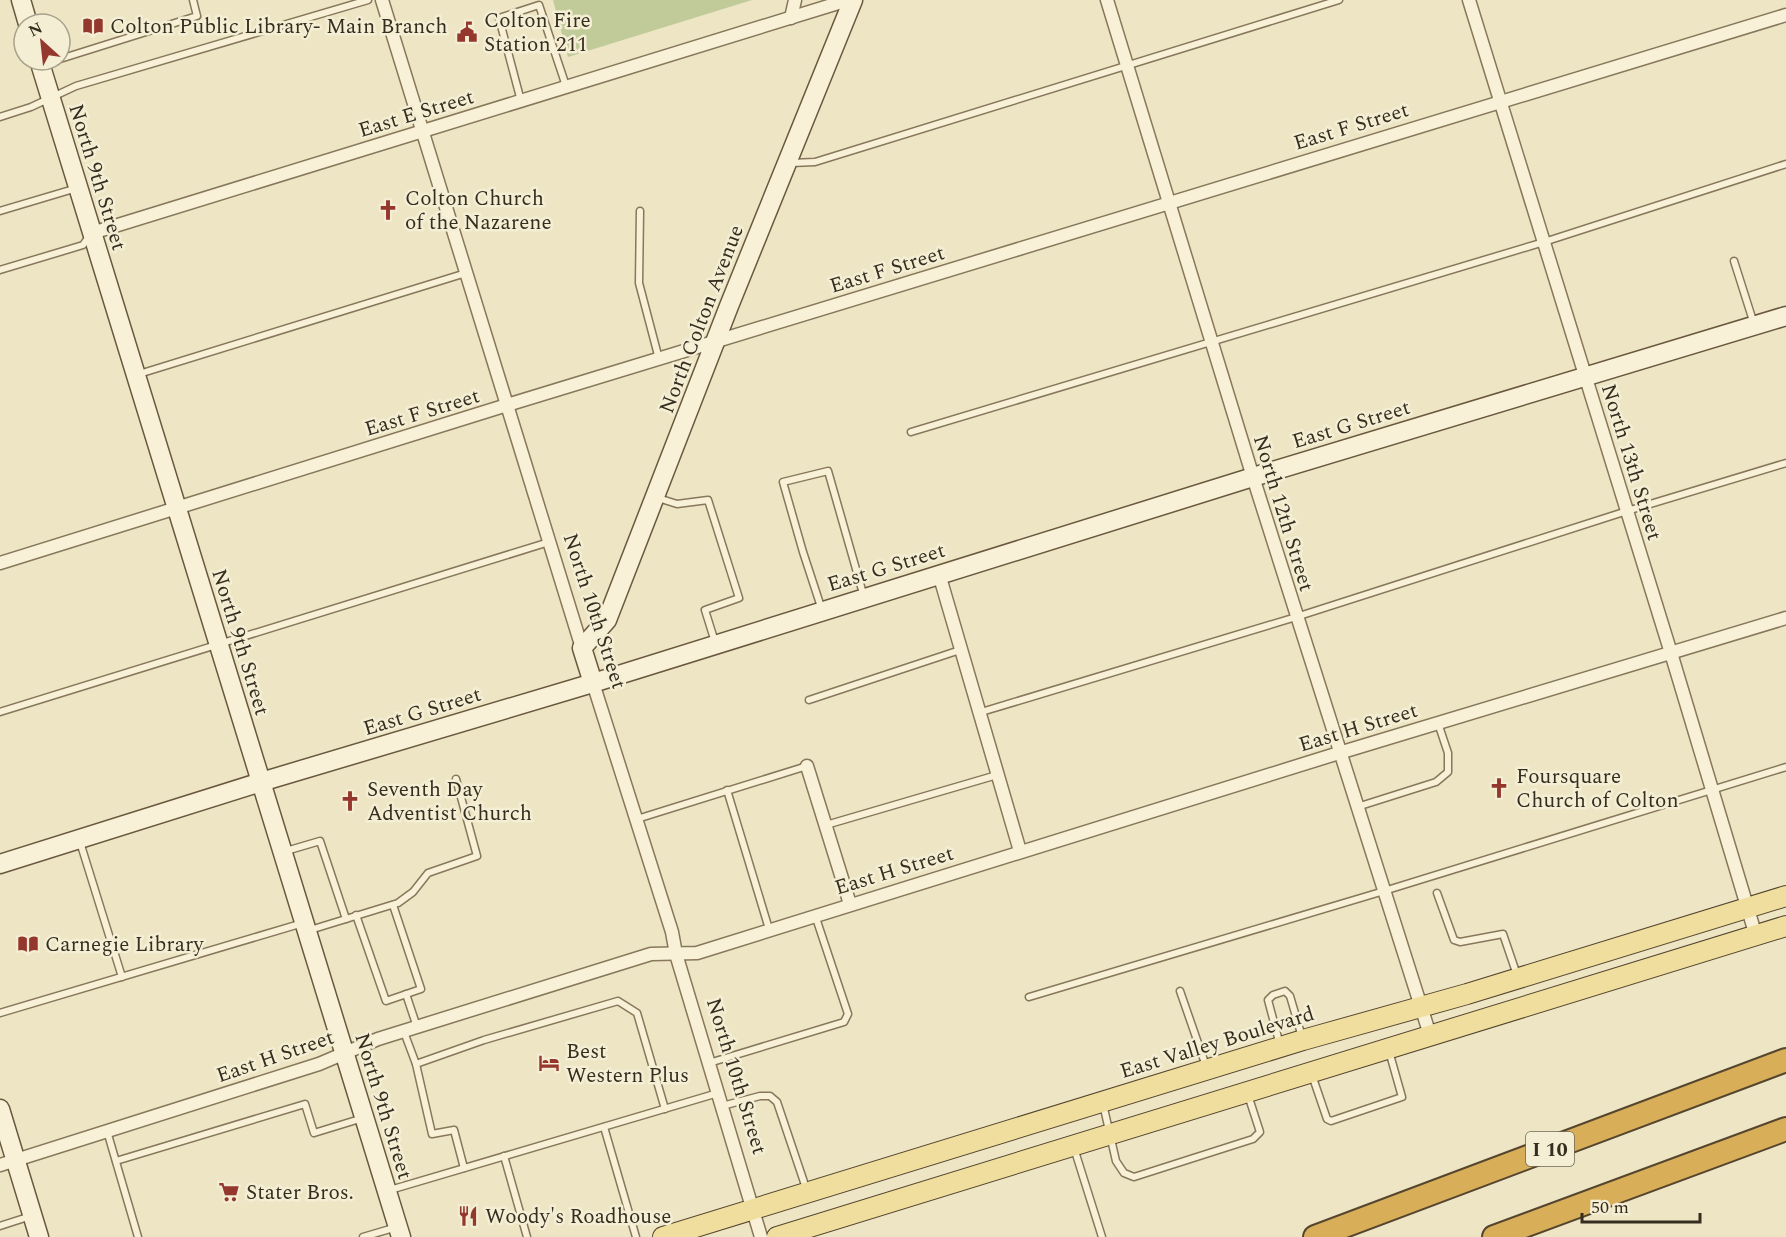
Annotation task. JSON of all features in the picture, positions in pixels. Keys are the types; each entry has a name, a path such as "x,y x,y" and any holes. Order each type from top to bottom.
{"highway":[{"name":"I 10","path":"1315,1237 1786,1060"},
{"path":"1494,1237 1786,1130"},
{"path":"1513,1237 1600,1198"}],"main road":[{"name":"East Valley Boulevard","path":"663,1237 1304,1040 1422,1007 1786,896"},
{"path":"777,1237 1786,927"}],"street":[{"name":"North 10th Street","path":"382,0 672,932 676,954 762,1237"},
{"path":"791,18 795,0"},
{"name":"East E Street","path":"92,233 850,0"},
{"name":"North Colton Avenue","path":"582,648 607,620 850,0"},
{"name":"North 12th Street","path":"1107,0 1296,616 1430,1035"},
{"name":"North 13th Street","path":"1469,0 1756,936"},
{"name":"East F Street","path":"0,563 507,405 1786,15"},
{"name":"North 9th Street","path":"43,72 399,1232"},
{"name":"East G Street","path":"0,864 261,782 593,683 1253,477 1786,316"},
{"path":"939,574 1020,851"},
{"name":"East H Street","path":"8,1162 308,1067 404,1031 651,954 696,953 850,903 1786,618"},
{"path":"807,766 850,903"},
{"path":"0,1109 8,1162 32,1215 39,1237"}],"lane":[{"path":"72,56 197,16 192,0"},
{"path":"0,117 31,107 75,86 368,0"},
{"path":"786,163 814,162 1340,0"},
{"path":"521,101 499,18 539,5 567,87"},
{"path":"911,432 1544,242 1786,164"},
{"path":"0,212 77,187"},
{"path":"640,211 639,283 660,360"},
{"name":"East E Street","path":"0,270 83,244 92,233"},
{"path":"1734,261 1754,325"},
{"path":"135,375 466,273"},
{"path":"978,713 1786,463"},
{"path":"822,610 783,482 828,471 864,597"},
{"path":"654,497 677,504 708,500 739,598 705,610 715,644"},
{"path":"0,712 549,542"},
{"path":"809,700 960,650"},
{"path":"1356,807 1436,782 1448,772 1448,753 1438,723"},
{"path":"637,819 807,766"},
{"path":"1029,997 1786,767"},
{"path":"825,825 997,775"},
{"path":"0,1013 122,977 393,905 413,892 428,873 477,856 456,779"},
{"path":"728,790 769,929"},
{"path":"79,839 122,977"},
{"path":"282,852 320,841 346,919"},
{"path":"1437,893 1454,940 1460,942 1503,934 1518,978"},
{"path":"356,915 386,1001 421,989 393,905"},
{"path":"709,1063 844,1022 848,1014 815,915"},
{"path":"1180,991 1207,1070"},
{"path":"1281,1047 1268,1000 1273,995 1285,991 1290,996 1304,1040"},
{"path":"406,994 417,1027"},
{"path":"416,1064 484,1040 618,1001 637,1013 666,1109"},
{"path":"404,1031 416,1064 432,1134 454,1130 464,1168"},
{"path":"1311,1072 1327,1119 1331,1121 1402,1097 1388,1048"},
{"path":"1102,1102 1116,1161 1124,1173 1134,1177 1253,1140 1260,1132 1246,1092"},
{"path":"387,1191 718,1093"},
{"path":"722,1106 760,1096 770,1096 777,1102 808,1193"},
{"path":"116,1161 305,1104 314,1133 364,1118"},
{"path":"604,1127 636,1237"},
{"path":"107,1130 138,1237"},
{"path":"1072,1145 1102,1237"},
{"path":"504,1156 527,1237"},
{"path":"0,1226 32,1215"},
{"path":"363,1237 399,1232"}],"green space":[{"path":"553,0 752,0 568,57"}],"place":[{"name":"Colton Public Library- Main Branch","path":"93,26"},
{"name":"Colton Fire Station 211","path":"467,32"},
{"name":"Colton Church of the Nazarene","path":"388,210"},
{"name":"Foursquare Church of Colton","path":"1499,788"},
{"name":"Seventh Day Adventist Church","path":"350,801"},
{"name":"Carnegie Library","path":"28,944"},
{"name":"Best Western Plus","path":"549,1063"},
{"name":"Stater Bros.","path":"229,1192"},
{"name":"Woody's Roadhouse","path":"468,1216"}]}
